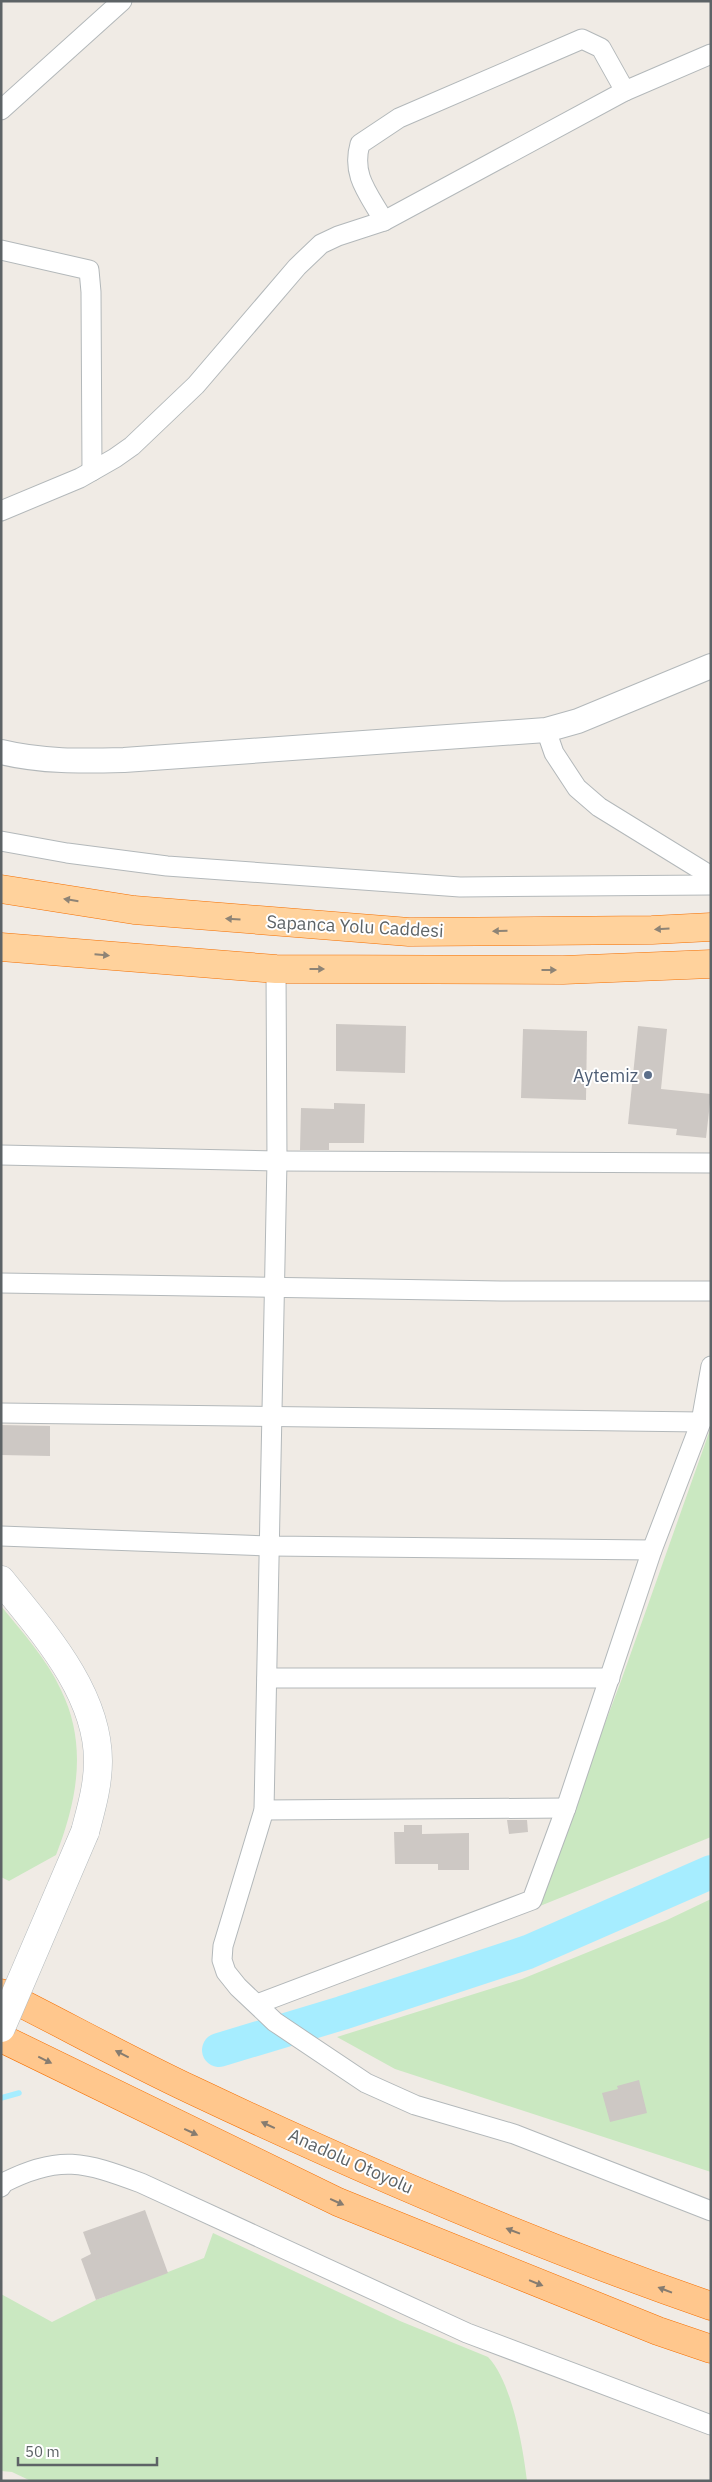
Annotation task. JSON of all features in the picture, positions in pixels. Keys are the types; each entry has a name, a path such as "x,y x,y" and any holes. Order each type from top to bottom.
{"highway":[{"name":"Sapanca Yolu Caddesi","path":"1,889 134,910 409,932 652,930 711,927"},
{"path":"1,947 276,969 563,970 711,964"},
{"name":"Anadolu Otoyolu","path":"1,1993 191,2089 352,2163 505,2228 711,2306"},
{"path":"1,2038 338,2202 658,2331 711,2349"}],"main road":[{"path":"1,1580 42,1631 72,1677 87,1708 95,1736 98,1760 96,1785 85,1832 1,2028"}],"street":[{"path":"1,110 122,1"},
{"path":"384,222 357,171 356,159 360,144 399,118 582,39 601,48 625,91"},
{"path":"1,511 92,471 132,446 196,385 310,252 338,236 384,222 625,91 711,54"},
{"path":"1,250 88,270 91,292 92,471"},
{"path":"1,752 29,759 124,760 546,730 578,721 711,666"},
{"path":"546,730 554,753 577,788 598,807 711,876"},
{"path":"1,841 67,853 166,866 460,887 711,886"},
{"path":"276,969 277,1161 264,1810 223,1946 222,1960 226,1972 238,1987 275,2022 366,2083 391,2096 415,2105 514,2134 711,2211"},
{"path":"1,1155 277,1161 711,1163"},
{"path":"1,1283 274,1288 711,1291"},
{"path":"257,2004 532,1900 566,1808 652,1550 701,1422 711,1366"},
{"path":"1,1413 701,1422"},
{"path":"1,1536 270,1546 652,1550"},
{"path":"267,1678 610,1678"},
{"path":"264,1810 566,1808"},
{"path":"2,2184 43,2166 61,2163 104,2170 141,2183 467,2333 711,2425"}],"green space":[{"path":"711,1427 711,1837 535,1908 621,1681"},
{"path":"1,1606 49,1667 61,1690 75,1731 77,1752 74,1794 56,1855 9,1881 1,1877"},
{"path":"711,1899 711,2172 395,2069 337,2037 522,1979 667,1920"},
{"path":"213,2233 400,2321 488,2357 504,2382 510,2398 523,2451 527,2481 31,2481 12,2472 1,2471 1,2294 52,2322 96,2300 204,2258"}],"building":[{"path":"336,1024 406,1026 405,1073 336,1071"},
{"path":"638,1026 667,1029 661,1089 711,1094 706,1138 676,1135 677,1129 628,1124"},
{"path":"523,1029 587,1031 586,1100 521,1098"},
{"path":"334,1103 365,1104 364,1143 329,1143 329,1150 300,1150 301,1108 334,1109"},
{"path":"1,1425 50,1426 50,1456 1,1455"},
{"path":"507,1820 527,1820 528,1832 509,1834"},
{"path":"404,1825 422,1825 422,1834 469,1833 469,1870 438,1870 438,1864 395,1864 394,1832 404,1832"},
{"path":"639,2080 647,2113 610,2122 602,2093 618,2089 617,2086"},
{"path":"145,2210 168,2273 96,2300 81,2259 91,2254 83,2232"}],"waterway":[{"path":"219,2050 342,2013 528,1952 711,1872"},
{"path":"1,2098 19,2093"}],"place":[{"name":"Aytemiz","path":"648,1075"}]}
